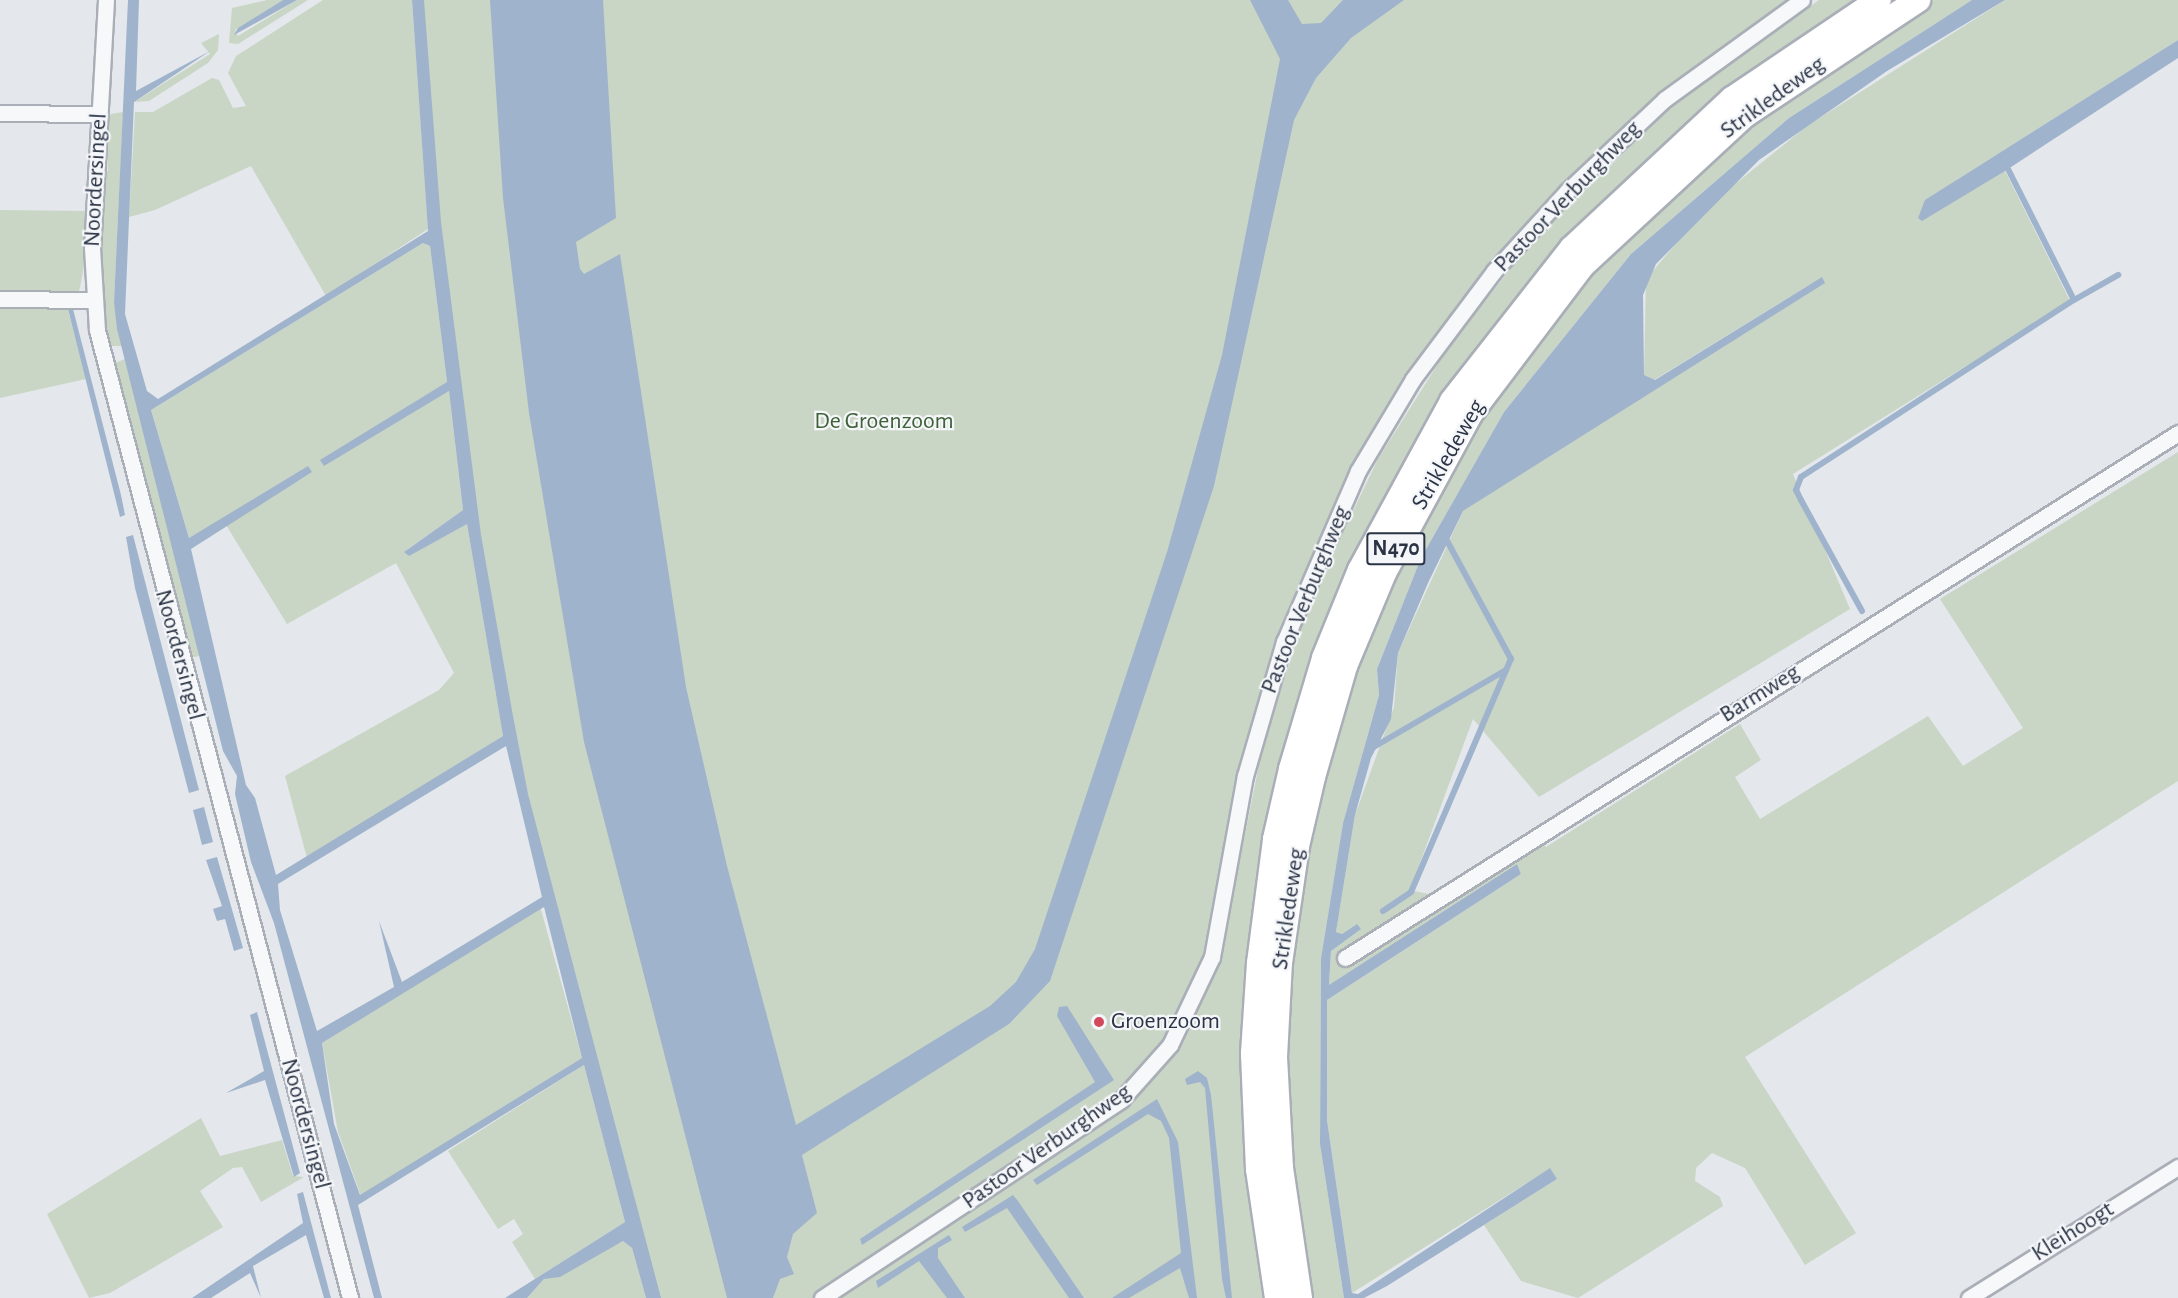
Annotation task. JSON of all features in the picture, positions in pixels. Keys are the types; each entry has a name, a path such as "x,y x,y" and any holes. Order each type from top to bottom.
{"main road":[{"name":"Strikledeweg","path":"1276,1298 1258,1168 1253,1053 1259,963 1275,839 1291,769 1324,658 1360,570 1452,401 1572,248 1732,99 1879,0"},
{"name":"Strikledeweg","path":"1300,1298 1281,1168 1275,1068 1280,963 1297,846 1313,777 1345,666 1384,573 1471,413 1583,265 1745,115 1918,0"}],"street":[{"name":"Noordersingel","path":"106,0 92,300 106,381 350,1298"},
{"name":"Pastoor Verburghweg","path":"822,1298 1121,1100 1170,1045 1212,957 1245,776 1284,642 1358,471 1413,379 1494,271 1567,191 1665,99 1802,0"},
{"path":"0,113 99,114"},
{"path":"0,299 92,300"},
{"name":"Barmweg","path":"1345,958 2178,433"},
{"name":"Kleihoogt","path":"1969,1298 2178,1167"}],"green space":[{"path":"267,0 283,0 235,30 238,36 297,0 308,0 238,44 229,43 232,8"},
{"path":"323,0 412,0 428,229 326,296 251,166 155,210 129,217 135,112 153,112 212,78 219,80 233,108 246,106 228,73 236,56"},
{"name":"De Groenzoom","path":"420,0 1788,0 1673,83 1542,206 1510,243 1336,503 1287,618 1247,744 1211,924 1225,933 1263,745 1309,603 1378,459 1448,348 1535,238 1678,101 1819,0 1872,0 1626,185 1305,702 1270,1298 657,1298 531,838 469,495 431,204"},
{"path":"1934,0 1972,0 1789,118 1631,254 1504,412 1421,558 1377,669 1379,695 1343,823 1321,958 1320,1144 1344,1298 1304,1298 1295,1253 1284,984 1294,894 1345,684 1438,479 1549,316 1667,191 1821,71"},
{"path":"2005,0 2178,0 2178,40 1958,179 2005,171 2070,301 1793,474 1850,609 1539,797 1473,719 1410,890 1433,895 1338,957 1343,964 1540,839 1546,847 1740,724 1761,760 1735,777 1760,819 1928,716 1963,766 2023,728 1940,599 2178,452 2178,781 1745,1057 1856,1233 1805,1265 1745,1168 1712,1153 1696,1168 1695,1181 1720,1197 1723,1206 1578,1298 1521,1281 1484,1225 1557,1179 1549,1169 1352,1293 1327,1120 1327,1000 1521,874 1517,864 1329,986 1331,951 1357,924 1342,934 1336,932 1355,815 1394,707 1398,653 1463,511 1822,277 1654,380 1644,375 1646,279 1708,206 1807,126"},
{"path":"219,34 218,50 208,63 149,101 134,102 210,54 201,43"},
{"path":"123,112 114,302 123,346 106,346 97,244 102,175 108,171 105,125 111,114"},
{"path":"0,210 85,211 87,251 79,292 0,295"},
{"path":"423,243 430,246 447,382 398,420 449,391 463,510 405,551 467,524 503,736 307,858 285,776 439,690 454,673 396,563 287,624 226,525 312,472 189,538 151,410"},
{"path":"0,303 73,306 68,310 86,379 0,398"},
{"path":"125,359 200,655 196,657 188,656 110,365"},
{"path":"540,906 582,1058 361,1196 338,1132 322,1043"},
{"path":"584,1065 625,1222 535,1279 512,1242 523,1234 514,1219 498,1229 448,1151"},
{"path":"201,1118 220,1156 282,1140 293,1176 304,1177 261,1202 242,1167 233,1168 200,1191 223,1227 110,1293 89,1298 47,1214"},
{"path":"623,1241 632,1248 646,1298 527,1298 544,1279"}],"water":[{"path":"128,0 139,0 136,91 210,51 134,102 125,314 147,391 158,399 428,231 412,0 424,0 441,222 481,535 513,716 528,794 661,1298 646,1298 632,1248 623,1241 560,1277 544,1279 527,1298 505,1298 625,1222 584,1065 358,1205 382,1298 374,1298 274,923 251,862 235,794 237,776 223,751 117,329 114,302","holes":["423,243 430,246 447,382 320,460 324,466 449,391 463,510 404,552 409,556 467,524 503,736 276,875 255,798 246,785 191,549 312,472 308,466 189,538 151,410","506,746 542,897 402,982 379,921 394,987 317,1031 280,910 278,884","544,907 582,1058 360,1195 334,1124 322,1043"]},
{"path":"283,0 297,0 234,35 238,28"},
{"path":"490,0 603,0 616,218 576,242 580,269 584,274 620,254 686,687 727,866 796,1125 990,1006 1016,982 1035,949 1167,552 1222,355 1280,59 1250,0 1288,0 1302,24 1321,23 1343,0 1404,0 1351,38 1316,78 1294,120 1214,486 1050,981 1009,1024 802,1155 817,1213 793,1234 787,1257 794,1274 780,1279 773,1298 727,1298 584,742 529,413 503,198"},
{"path":"1972,0 2005,0 1887,71 1759,160 1656,264 1643,295 1644,375 1655,380 1822,277 1825,283 1463,511 1428,583 1398,653 1391,719 1371,758 1355,815 1336,932 1342,934 1357,924 1361,929 1331,951 1329,985 1517,864 1521,874 1327,1000 1327,1120 1352,1293 1358,1294 1550,1168 1557,1179 1387,1286 1364,1298 1344,1298 1320,1144 1321,958 1343,823 1379,695 1377,669 1421,558 1504,412 1631,254 1789,118"},
{"path":"2178,40 2178,58 2005,171 1922,221 1918,218 1925,200"},
{"path":"68,309 73,309 121,495 125,515 120,517"},
{"path":"133,535 199,790 189,793 135,588 126,537"},
{"path":"204,807 213,842 202,845 193,810"},
{"path":"217,857 243,948 234,951 225,919 217,921 213,909 222,906 206,860"},
{"path":"1067,1006 1114,1080 862,1245 860,1239 1095,1082 1057,1016 1059,1007"},
{"path":"257,1012 300,1173 294,1177 265,1080 226,1093 264,1071 250,1015"},
{"path":"1198,1071 1207,1078 1211,1095 1232,1298 1226,1298 1222,1279 1205,1088 1200,1082 1187,1085 1185,1079"},
{"path":"1157,1099 1178,1142 1197,1298 1189,1298 1180,1268 1129,1298 1112,1298 1181,1253 1169,1138 1161,1121 1148,1114 1037,1185 1033,1180"},
{"path":"303,1192 331,1298 324,1298 306,1235 253,1266 261,1298 250,1273 211,1298 192,1298 303,1223 297,1194"},
{"path":"1013,1195 1084,1298 1069,1298 1007,1208 965,1232 962,1227"},
{"path":"949,1235 952,1240 938,1248 938,1258 965,1298 947,1298 919,1261 878,1288 876,1281"}],"waterway":[{"path":"2005,163 2074,300 2118,275"},
{"path":"1862,611 1796,490 1801,477 2074,300"},
{"path":"1383,911 1411,892 1511,659 1444,535"},
{"path":"1372,748 1506,670"}],"place":[{"name":"Groenzoom","path":"1099,1022"}]}
